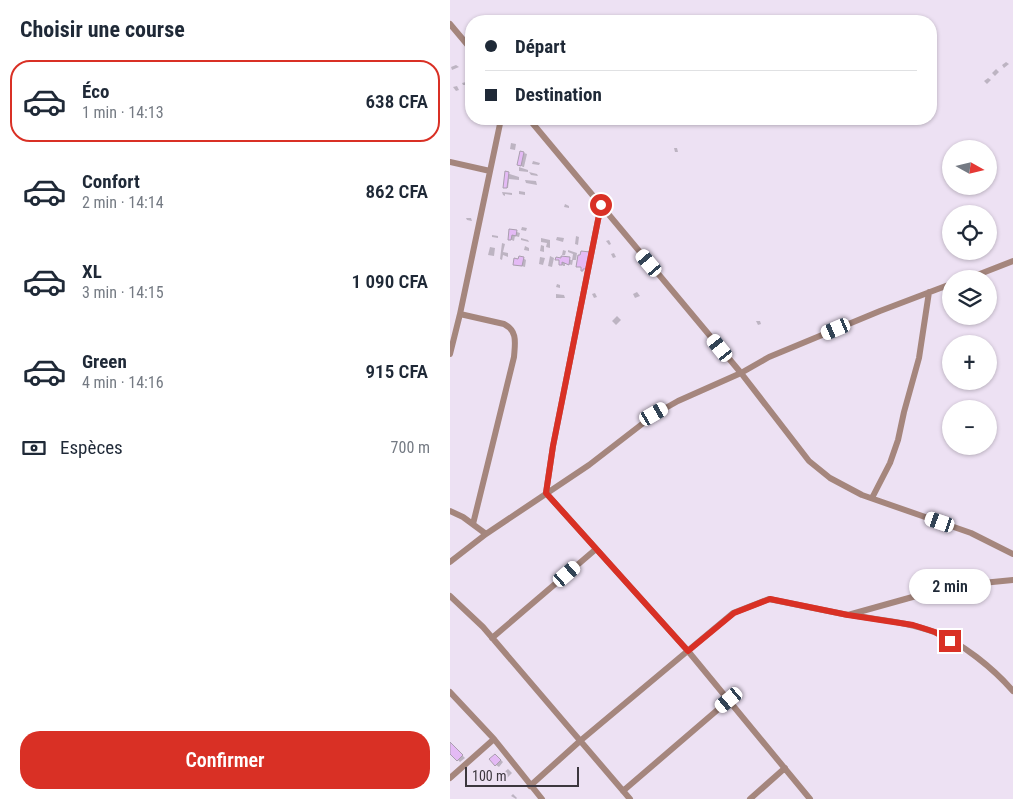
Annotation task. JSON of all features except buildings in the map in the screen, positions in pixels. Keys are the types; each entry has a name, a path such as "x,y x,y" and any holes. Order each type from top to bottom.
{"street":[{"path":"450,24 465,42"},
{"path":"450,354 500,125"},
{"path":"534,125 741,373 809,461 830,478 872,498 971,532 1013,554"},
{"path":"450,162 490,171"},
{"path":"546,493 553,446 601,205"},
{"path":"990,270 1013,261"},
{"path":"450,562 486,534 619,442 654,414 678,401 741,373 769,357 942,287"},
{"path":"872,498 890,463 898,440 919,358 930,292"},
{"path":"460,314 510,327 514,333 515,342 514,357 473,524"},
{"path":"546,493 688,651 810,799"},
{"path":"450,511 463,517 486,534"},
{"path":"492,638 596,549"},
{"path":"848,615 952,586 1013,580"},
{"path":"450,596 492,638 630,799"},
{"path":"530,786 580,741 734,613 770,599 848,615 913,625 935,632 966,649 1007,683 1013,691"},
{"path":"450,692 494,739 542,799"},
{"path":"623,791 729,700"},
{"path":"450,778 494,739"},
{"path":"750,799 785,768"}],"route":[{"path":"601,205 553,446 546,493 688,651 734,613 770,599 848,615 913,625 935,632 950,641"}]}
